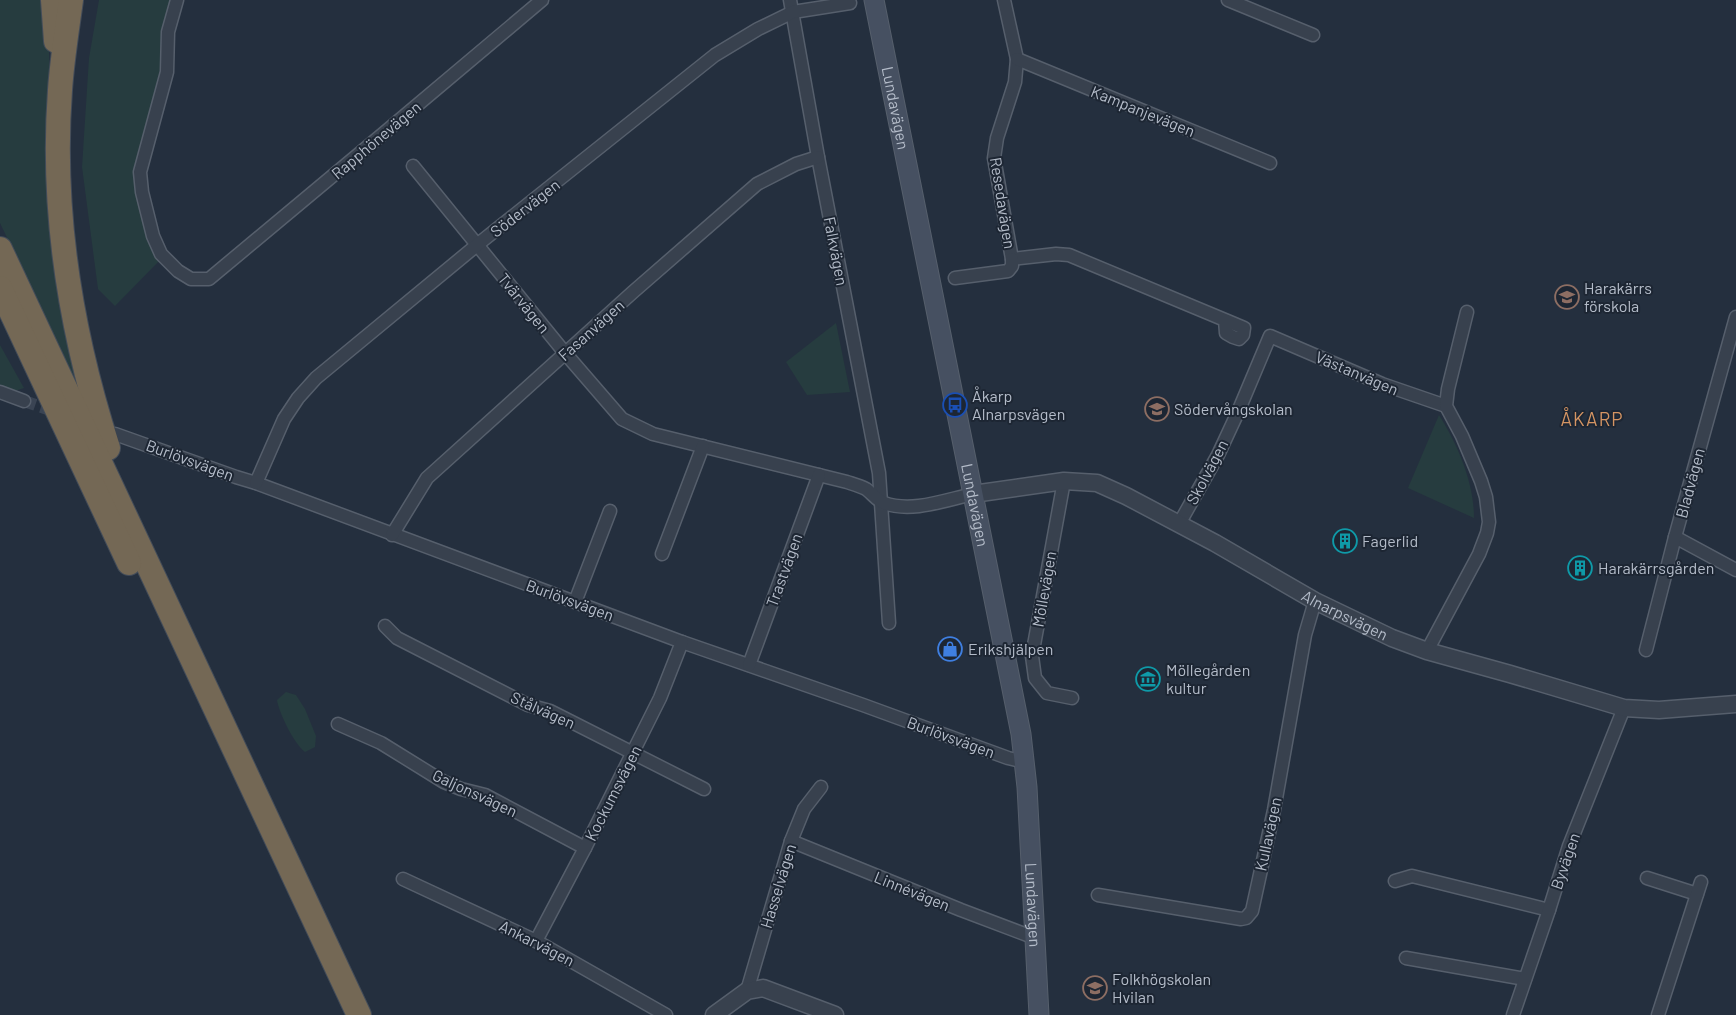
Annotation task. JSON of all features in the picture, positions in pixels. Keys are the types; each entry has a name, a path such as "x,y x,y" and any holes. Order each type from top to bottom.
{"highway":[{"path":"52,0 60,90 59,188 66,274 89,386 134,536"},
{"path":"60,90 71,0"},
{"path":"0,249 359,1015"},
{"path":"0,288 341,1015"},
{"path":"0,328 91,483"}],"main road":[{"name":"Lundavägen","path":"874,0 1025,762 1039,1015"}],"street":[{"name":"Rapphönevägen","path":"177,0 168,32 167,72 140,172 142,192 153,236 161,254 178,271 191,279 208,278 384,134 542,0"},
{"name":"Resedavägen","path":"955,278 1008,271 1012,266 994,158 997,138 1015,82 1017,59 1004,0"},
{"path":"1228,0 1312,35"},
{"name":"Södervägen","path":"256,483 284,419 298,398 316,378 477,245 715,54 791,6 850,3"},
{"name":"Falkvägen","path":"791,6 879,473 889,623"},
{"name":"Kampanjevägen","path":"1017,59 1270,162"},
{"name":"Fasanvägen","path":"392,535 427,478 565,354 757,184 796,164 818,157"},
{"name":"Tvärvägen","path":"413,166 565,354 622,419 653,434 848,482 866,489 882,502 901,507 928,504 973,494"},
{"name":"Resedavägen","path":"1012,260 1056,254 1069,255 1225,320"},
{"path":"1427,651 1479,554 1487,533 1489,510 1481,481 1462,436 1446,406 1448,389 1467,312"},
{"name":"Bladvägen","path":"1646,650 1736,317"},
{"name":"Västanvägen","path":"1270,336 1382,384 1446,406"},
{"name":"Skolvägen","path":"1179,524 1218,455 1270,336"},
{"path":"1723,364 1736,368"},
{"path":"0,392 24,401"},
{"name":"Burlövsvägen","path":"115,434 236,478 256,483 682,642 1008,758 1025,762"},
{"path":"662,554 703,446"},
{"name":"Trastvägen","path":"749,665 819,475"},
{"name":"Alnarpsvägen","path":"973,494 1064,481 1097,483 1126,496 1279,578 1315,601 1392,638 1427,651 1624,708 1647,711 1736,704"},
{"name":"Möllevägen","path":"1064,481 1032,656 1035,678 1047,693 1072,698"},
{"path":"575,602 610,511"},
{"path":"1675,537 1736,570"},
{"name":"Kullavägen","path":"1098,895 1241,919 1246,918 1252,911 1274,810 1305,635 1315,601"},
{"name":"Stålvägen","path":"385,626 397,638 528,705 550,711 704,789"},
{"name":"Kockumsvägen","path":"536,941 633,754 660,698 682,642"},
{"name":"Byvägen","path":"1513,1015 1569,846 1624,708"},
{"name":"Galjonsvägen","path":"338,724 381,743 444,782 484,795 585,848"},
{"name":"Hasselvägen","path":"747,991 791,841 804,809 821,786"},
{"name":"Linnévägen","path":"791,841 1035,938"},
{"path":"1395,881 1412,876 1549,910"},
{"path":"1647,878 1699,888 1658,1015"},
{"name":"Ankarvägen","path":"403,879 536,941 666,1015"},
{"path":"1406,958 1524,980"},
{"path":"714,1015 747,991 763,988 835,1015"}],"green space":[{"path":"0,0 47,0 50,79 91,412 0,223"},
{"path":"99,0 172,0 161,42 164,70 136,171 160,260 115,306 98,289 82,167 89,58"},
{"path":"836,323 850,392 807,395 786,362"},
{"path":"0,345 24,388 15,391 0,385"},
{"path":"1439,415 1464,465 1471,491 1474,518 1408,488"},
{"path":"286,692 296,695 305,709 316,736 315,747 305,752 292,735 278,706 277,700"}],"tunnel":[{"path":"24,401 59,413"}],"place":[{"name":"Harakärrs förskola","path":"1567,297"},
{"name":"Åkarp Alnarpsvägen","path":"955,405"},
{"name":"Södervångskolan","path":"1157,409"},
{"name":"Fagerlid","path":"1345,541"},
{"name":"Harakärrsgården","path":"1580,568"},
{"name":"Erikshjälpen","path":"950,649"},
{"name":"Möllegården kultur","path":"1148,679"},
{"name":"Folkhögskolan Hvilan","path":"1095,988"}],"district":[{"name":"ÅKARP","path":"1592,419"}]}
